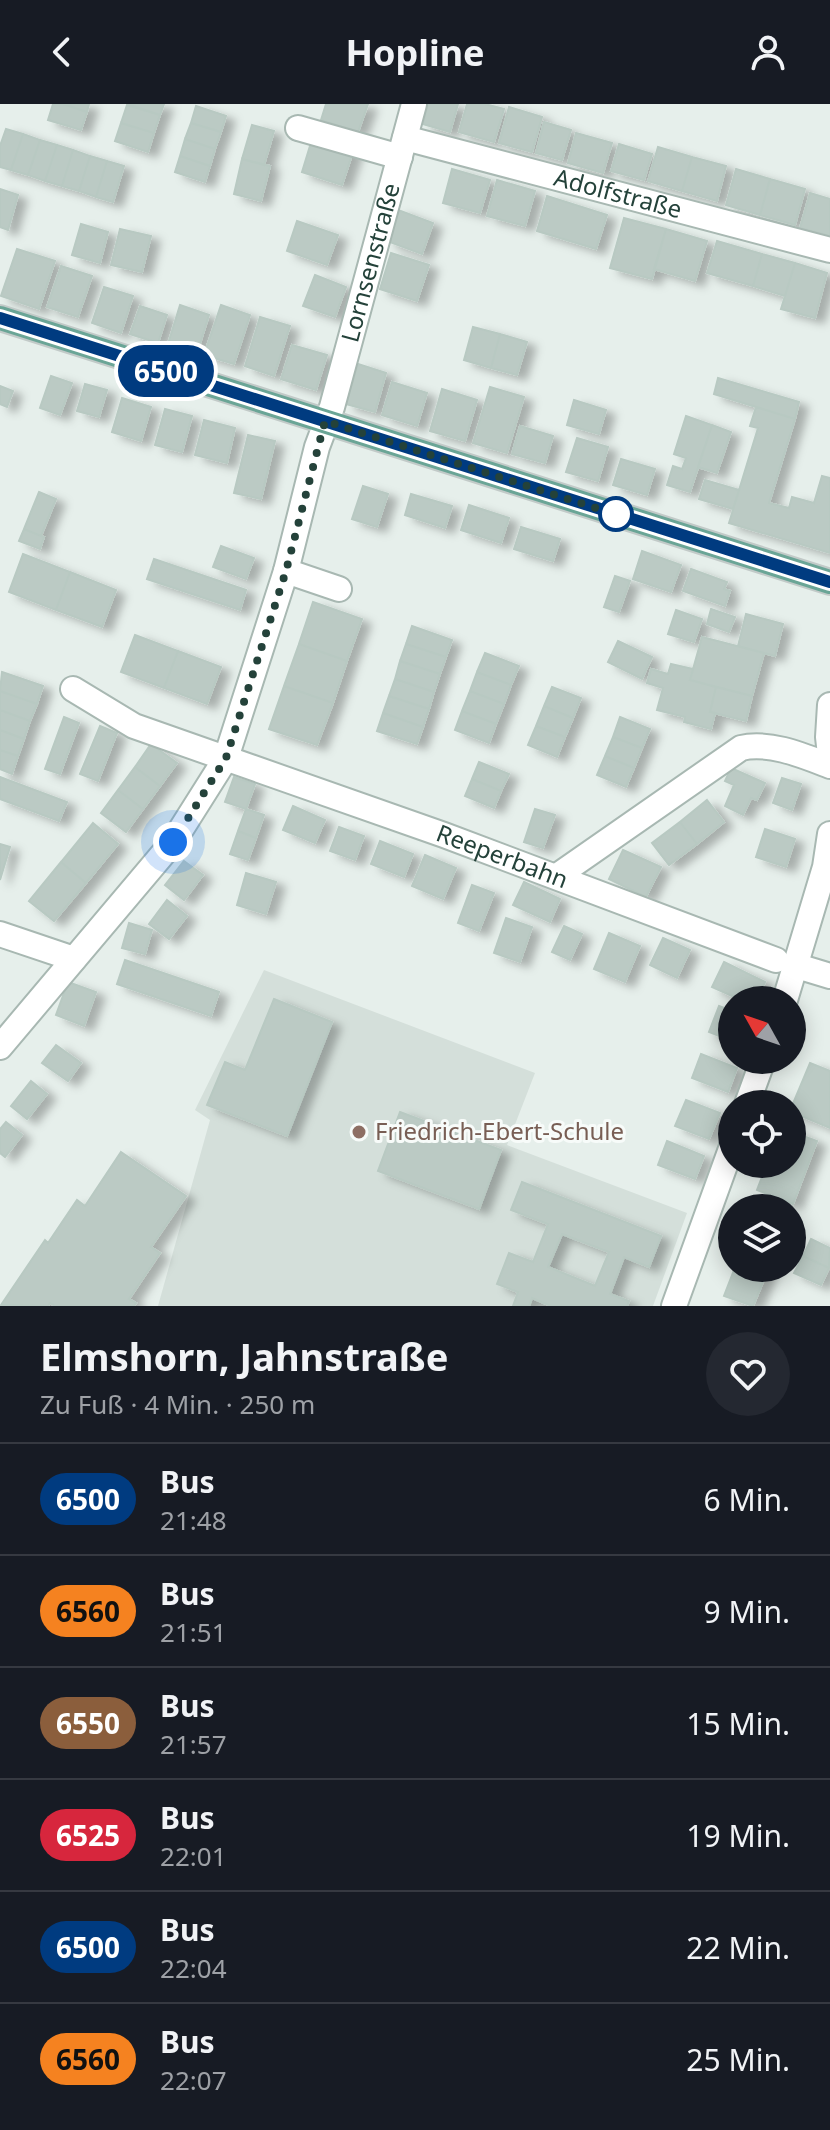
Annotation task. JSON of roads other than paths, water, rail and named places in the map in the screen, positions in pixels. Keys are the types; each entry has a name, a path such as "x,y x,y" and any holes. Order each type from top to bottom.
{"main road":[{"path":"0,318 830,582"}],"street":[{"name":"Lornsenstraße","path":"0,1047 173,842 226,758 286,571 414,104"},
{"name":"Adolfstraße","path":"298,128 402,147 830,250"},
{"path":"286,571 339,589"},
{"name":"Reeperbahn","path":"73,689 134,726 557,876 786,963 830,976"},
{"path":"830,705 830,755"},
{"path":"557,876 741,748 752,745 769,747 830,766"},
{"path":"785,986 786,963 825,867 830,834"},
{"path":"0,934 74,959"},
{"path":"674,1306 720,1178"}],"place":[{"name":"Friedrich-Ebert-Schule","path":"359,1132"}]}
